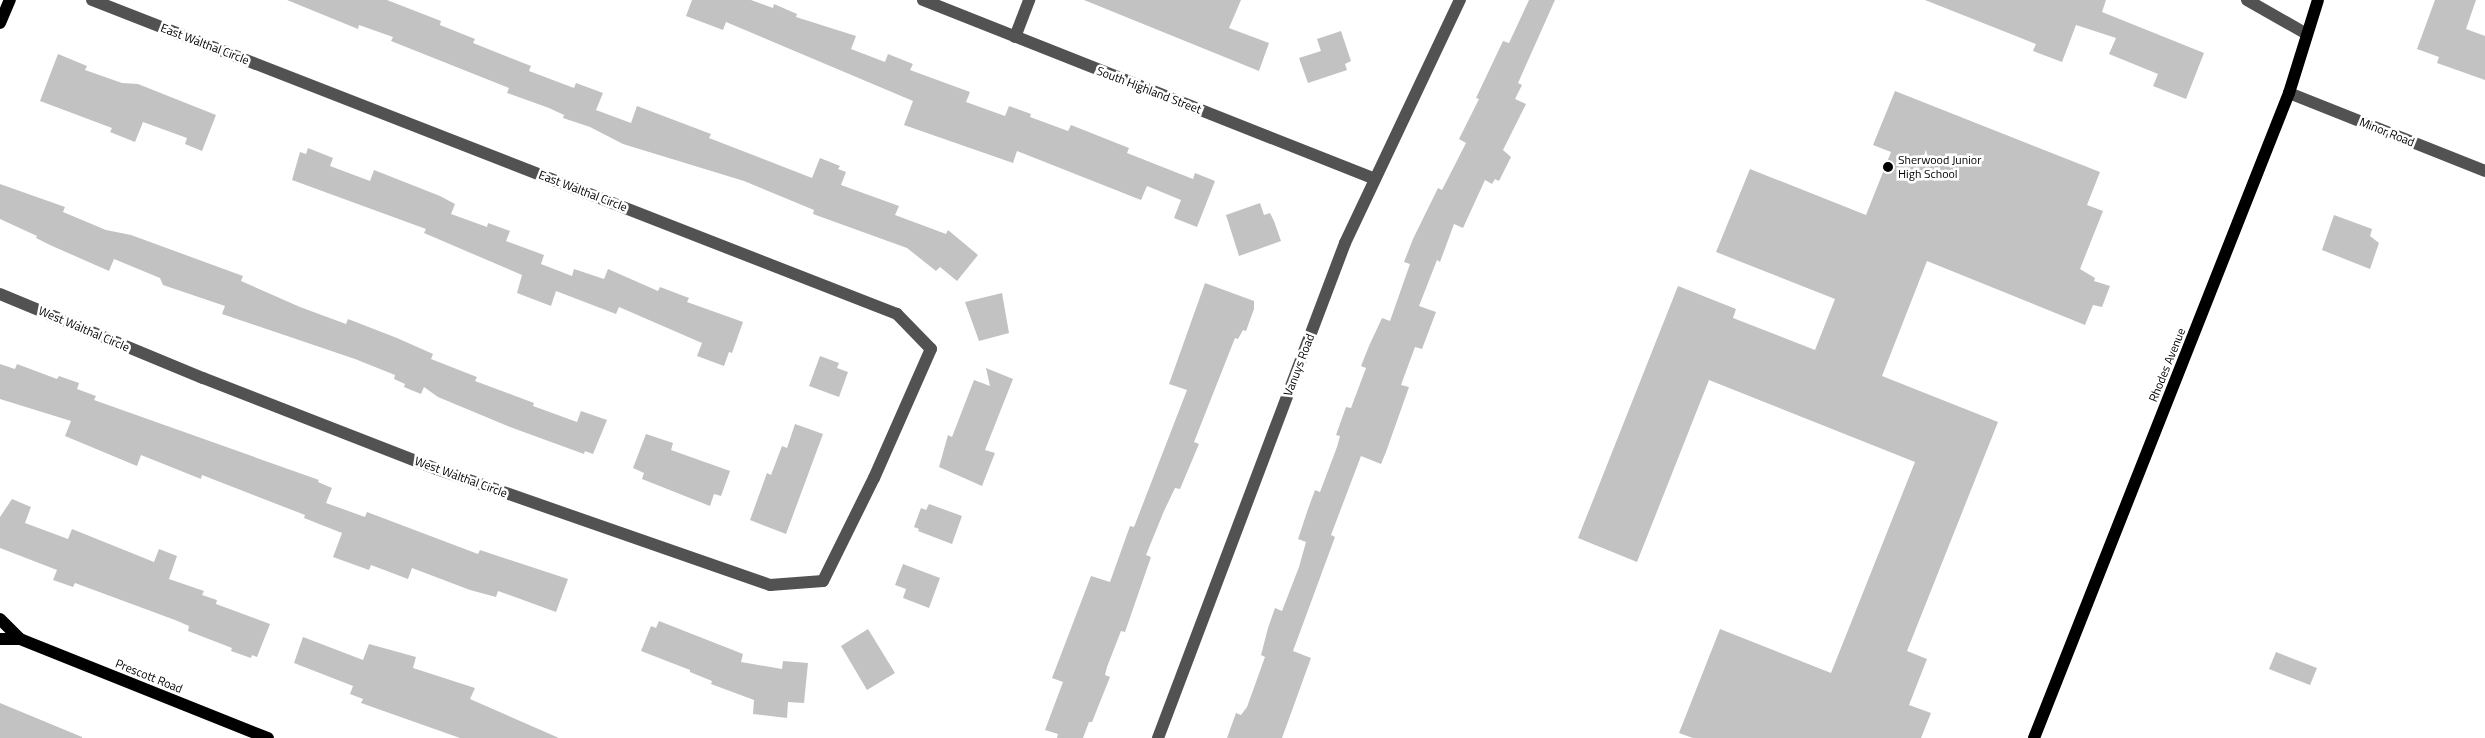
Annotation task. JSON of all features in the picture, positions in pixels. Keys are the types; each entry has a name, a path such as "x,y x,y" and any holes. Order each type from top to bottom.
{"main road":[{"path":"0,23 10,0"},
{"name":"Rhodes Avenue","path":"2034,738 2289,93 2305,33 2318,0"},
{"name":"Prescott Road","path":"0,619 20,639"},
{"name":"Prescott Road","path":"0,639 20,639 268,738"}],"street":[{"name":"East Walthal Circle","path":"92,0 897,314 931,349 874,478"},
{"name":"South Highland Street","path":"923,0 1375,179"},
{"path":"1015,38 1030,0"},
{"name":"Vanuys Road","path":"1158,738 1345,243 1460,0"},
{"path":"2247,0 2305,33"},
{"name":"Minor Road","path":"2289,93 2485,171"},
{"name":"West Walthal Circle","path":"0,294 204,378 437,469 770,585 823,581 874,478"}],"building":[{"path":"287,0 387,0 441,21 440,25 475,39 473,43 531,66 529,71 574,88 576,83 603,93 596,110 631,123 637,106 711,134 709,138 812,178 820,158 840,166 838,169 846,172 841,185 899,206 895,215 946,234 948,230 978,255 957,281 940,267 936,271 907,248 813,214 814,210 744,181 623,144 590,127 563,118 564,115 549,108 507,93 509,88 391,41 393,37 359,25 358,29"},
{"path":"692,0 751,0 773,8 774,4 797,14 796,17 856,36 851,49 885,62 888,54 913,64 910,70 970,92 966,102 1005,116 1009,106 1031,114 1030,117 1068,131 1071,125 1129,148 1127,153 1193,179 1195,173 1215,181 1197,227 1174,218 1181,200 1147,186 1141,200 1017,151 1013,163 904,125 913,101 726,22 723,30 686,16"},
{"path":"1084,0 1241,0 1229,28 1269,43 1259,71"},
{"path":"1529,0 1555,0 1518,83 1522,85 1515,99 1526,104 1503,150 1511,157 1499,181 1495,179 1492,184 1485,180 1463,228 1454,224 1440,262 1437,260 1419,306 1436,312 1422,349 1415,347 1401,385 1409,387 1386,452 1381,464 1361,456 1331,535 1335,537 1293,651 1311,658 1282,738 1227,738 1236,713 1241,715 1247,707 1265,657 1261,655 1275,608 1282,611 1299,567 1306,542 1298,539 1315,490 1320,492 1337,447 1340,436 1336,435 1346,407 1351,408 1366,368 1361,366 1369,346 1382,318 1390,321 1410,264 1404,262 1413,239 1438,188 1442,190 1466,143 1459,139 1479,99 1476,98 1503,41 1509,43"},
{"path":"1925,0 2106,0 2102,12 2204,53 2186,99 2153,86 2158,74 2109,54 2116,38 2076,25 2062,62 2033,51 2036,44"},
{"path":"2435,0 2476,0 2466,29 2485,36 2485,80 2437,63 2439,57 2417,49"},
{"path":"1341,31 1351,61 1345,64 1347,70 1308,83 1299,58 1321,51 1317,39"},
{"path":"58,54 87,66 85,70 122,83 138,84 216,115 202,151 185,144 187,138 143,122 135,142 110,132 112,128 40,101"},
{"path":"1895,91 2100,172 2087,205 2103,211 2080,269 2095,278 2094,281 2110,286 2102,307 2093,305 2085,325 1927,261 1882,376 1998,422 1907,651 1927,659 1909,705 1931,713 1921,738 1693,738 1679,733 1720,629 1831,673 1915,462 1709,380 1637,562 1578,538 1678,286 1736,309 1733,318 1815,350 1835,299 1716,252 1750,169 1866,215 1891,152 1873,145"},
{"path":"308,148 333,158 330,166 370,181 374,170 440,196 455,204 451,214 487,227 488,223 510,231 506,241 544,255 541,264 572,276 574,269 604,279 608,269 658,291 660,287 689,298 687,302 743,322 732,353 729,352 724,366 697,356 702,343 619,307 616,314 556,291 551,306 517,293 522,275 424,233 426,229 292,180 300,152 306,154"},
{"path":"0,184 65,207 63,212 106,230 131,235 243,276 241,281 300,307 346,324 348,319 397,338 433,354 431,359 477,377 475,381 534,403 533,406 577,422 581,411 607,420 593,454 585,451 584,454 510,427 438,397 424,387 421,394 404,387 405,384 394,379 395,375 355,359 222,314 225,306 163,285 160,278 114,259 109,271 50,245 36,238 37,236 0,219"},
{"path":"1260,203 1264,215 1270,213 1281,241 1239,256 1226,215"},
{"path":"2334,215 2372,229 2370,236 2379,243 2370,269 2322,250"},
{"path":"1205,283 1254,301 1254,309 1246,331 1243,330 1238,339 1235,338 1194,442 1199,444 1180,489 1175,488 1164,511 1146,555 1151,557 1125,632 1121,631 1107,667 1105,675 1110,677 1092,722 1089,722 1083,738 1057,738 1058,734 1045,730 1063,682 1052,678 1091,576 1110,582 1130,526 1134,527 1187,390 1169,384"},
{"path":"1002,293 1009,333 979,341 965,302"},
{"path":"820,356 839,363 837,368 848,372 839,397 809,386"},
{"path":"0,364 15,369 17,364 57,379 59,376 79,383 77,389 96,396 94,400 319,480 318,482 332,488 326,503 365,517 367,512 478,554 480,550 568,579 556,612 498,591 496,597 470,590 412,568 408,579 371,565 369,570 333,557 342,533 304,518 305,515 202,475 201,479 141,455 137,466 65,436 71,421 0,399"},
{"path":"986,368 1013,379 985,450 995,453 982,486 939,467 948,435 952,437 974,380 990,386"},
{"path":"795,424 823,434 786,534 750,520 767,473 771,475 782,446 787,448"},
{"path":"646,434 673,443 671,450 730,471 721,496 714,494 710,506 642,479 644,473 633,468"},
{"path":"12,499 31,507 25,523 68,539 72,529 154,562 159,549 177,556 169,579 204,591 202,595 217,600 216,604 270,624 257,657 252,655 251,658 231,651 232,648 188,631 189,626 175,620 75,583 73,587 53,580 57,570 0,548 0,517"},
{"path":"929,504 962,516 952,544 918,531 919,529 914,527 921,508 926,510"},
{"path":"903,564 940,578 929,608 903,598 906,589 895,585"},
{"path":"659,621 743,654 741,662 782,669 783,661 808,663 804,703 788,702 787,718 753,714 754,700 711,684 712,681 690,672 690,670 641,651 651,626 656,628"},
{"path":"868,629 895,673 867,690 841,646"},
{"path":"303,637 363,660 369,644 416,657 413,668 475,688 470,699 559,738 460,738 361,703 363,699 350,694 353,686 294,663"},
{"path":"2276,652 2317,668 2310,685 2269,669"},
{"path":"0,703 82,737 82,738 0,738"}],"place":[{"name":"Sherwood Junior High School","path":"1888,167"}]}
